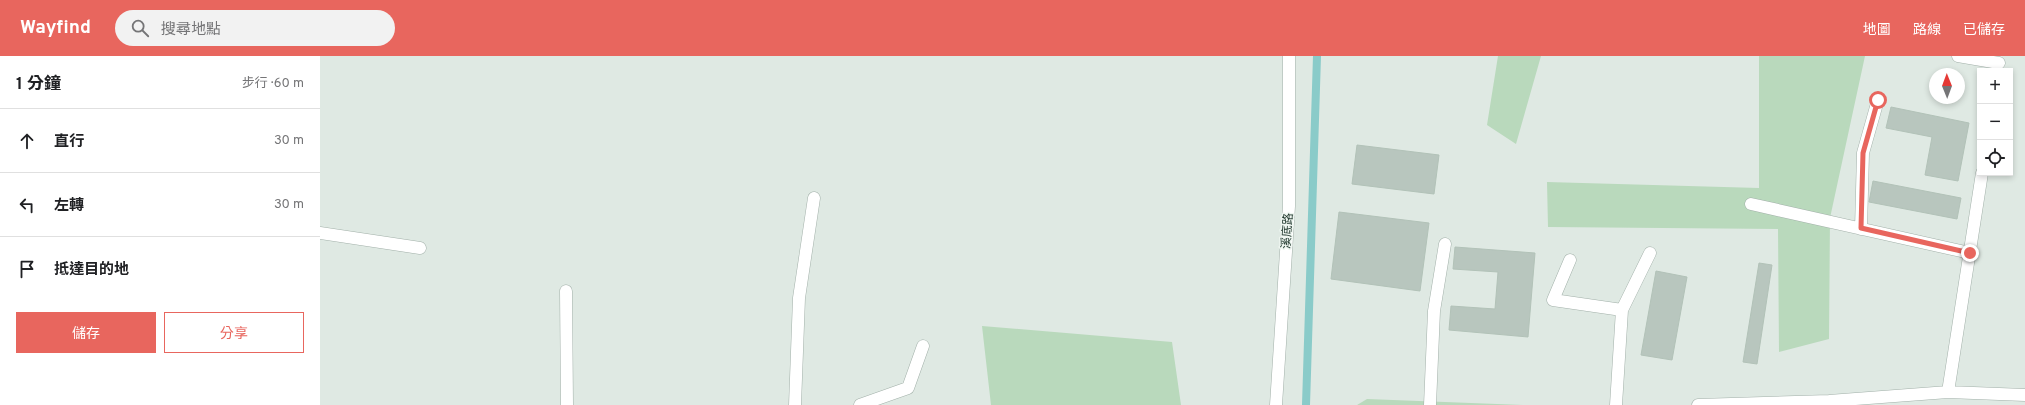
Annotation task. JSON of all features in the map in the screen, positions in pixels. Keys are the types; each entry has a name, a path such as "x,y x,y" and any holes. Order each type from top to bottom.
{"street":[{"name":"溪底路","path":"1276,405 1289,206 1289,56"},
{"path":"1958,56 1998,63"},
{"path":"1861,228 1863,153 1878,100"},
{"path":"1948,392 1982,176"},
{"path":"795,405 799,298 814,198"},
{"path":"1751,204 1970,253"},
{"path":"320,233 420,248"},
{"path":"1430,405 1434,311 1445,244"},
{"path":"1616,405 1622,310 1650,253"},
{"path":"1570,260 1553,300 1622,310"},
{"path":"566,291 567,405"},
{"path":"860,405 908,388 923,346"},
{"path":"1698,405 1828,403 1948,392 2025,395"}],"green space":[{"path":"1498,56 1541,56 1516,144 1487,125"},
{"path":"1759,56 1865,56 1830,218 1829,339 1779,352 1778,229 1548,227 1547,182 1759,188"},
{"path":"982,326 1172,342 1181,405 991,405"},
{"path":"1367,399 1523,405 1357,405"}],"building":[{"path":"1891,107 1969,123 1958,181 1925,175 1932,137 1886,128"},
{"path":"1357,145 1439,155 1434,194 1352,184"},
{"path":"1873,181 1961,198 1957,219 1869,202"},
{"path":"1339,212 1429,223 1420,291 1331,279"},
{"path":"1455,247 1535,253 1528,337 1449,330 1451,306 1495,309 1498,272 1453,269"},
{"path":"1759,263 1772,265 1757,364 1743,362"},
{"path":"1656,271 1687,277 1672,360 1641,355"}],"waterway":[{"path":"1306,405 1317,56"}],"route":[{"path":"1878,100 1863,153 1861,228 1970,253"}]}
